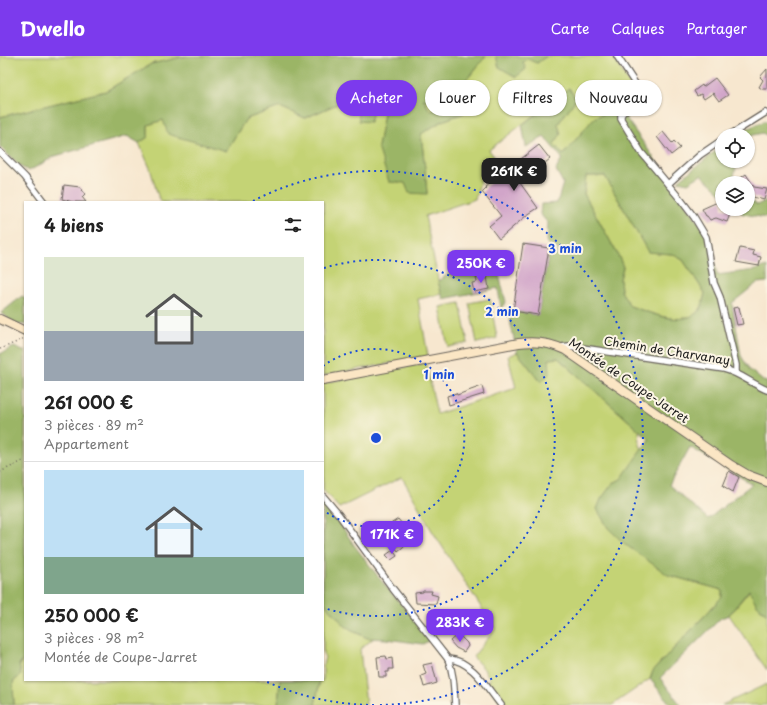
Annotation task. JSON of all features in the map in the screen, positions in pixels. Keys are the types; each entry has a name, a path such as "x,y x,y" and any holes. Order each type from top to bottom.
{"main road":[{"path":"0,319 24,331"},
{"name":"Montée de Coupe-Jarret","path":"324,380 519,342 542,343 559,347 642,402 742,472 767,482"}],"street":[{"path":"617,56 640,90 640,95 638,98 620,115 621,119 641,152 694,217 706,237 714,283 723,306 735,358 736,372"},
{"path":"741,128 765,113"},
{"path":"668,184 700,155 715,145"},
{"path":"0,152 25,177 43,201"},
{"name":"Chemin de Charvanay","path":"559,347 569,346 724,369 736,372 767,390"},
{"path":"324,497 448,659 454,677 455,705"},
{"path":"448,659 461,661 469,668 501,705"}],"path":[{"path":"0,349 24,338"},
{"path":"0,472 24,460"}],"green space":[{"path":"0,56 187,56 151,64 106,91 0,117"},
{"path":"187,56 486,56 465,80 425,80 425,99 423,99 425,102 425,116 456,116 442,121 421,134 427,194 409,193 405,183 389,182 378,147 384,116 417,116 417,80 336,80 336,104 305,118 280,107 246,119 226,151 168,134 163,120 148,125 148,137 139,143 127,136 55,156 29,171 21,167 0,147 0,117 106,91 151,64"},
{"path":"486,56 496,56 499,67 523,62 527,59 537,63 547,56 613,56 627,80 575,80 575,97 569,88 567,90 567,80 498,80 498,116 533,116 489,150 499,163 482,176 475,199 425,216 441,294 418,299 428,356 324,376 324,201 161,201 158,196 150,168 139,143 148,137 148,125 163,120 226,151 246,119 280,107 305,118 336,104 336,116 367,116 370,121 371,116 384,116 378,147 405,183 427,194 421,134 442,121 456,116 490,116 490,80 464,80 468,78"},
{"path":"496,56 547,56 537,63 527,59 523,62 526,69 516,77 499,67"},
{"path":"569,88 575,97 575,100 567,112 567,90"},
{"path":"575,100 575,116 599,116 594,118 563,155 554,144 558,124 564,116 567,116 567,112"},
{"path":"359,116 372,116 370,122 359,121"},
{"path":"533,116 564,116 558,124 561,134 554,144 563,155 594,118 599,116 627,116 626,118 710,238 717,275 755,270 767,266 767,282 757,283 732,303 741,356 750,370 763,381 767,382 767,614 757,605 749,590 729,615 721,618 660,678 681,705 671,705 650,679 653,671 722,597 722,590 668,575 626,545 608,528 597,509 601,499 613,483 621,479 649,439 558,358 549,359 550,373 541,382 517,352 510,321 513,311 538,315 548,255 558,254 558,249 547,243 548,223 540,214 541,204 557,203 563,183 556,170 562,158 544,137 526,147 522,125","holes":["586,176 605,176 648,252 672,254 683,260 705,293 701,308 694,314 686,318 667,318 630,306 621,291 620,279 623,267 618,255 584,194","690,447 752,484 708,519 669,485"]},
{"path":"765,121 767,123 767,137 763,133 755,135 755,128 749,128"},
{"path":"715,152 715,168 736,168 734,176 715,176 715,188 701,175 688,183 678,181"},
{"path":"586,176 605,176 648,252 672,254 683,260 705,293 701,308 694,314 686,318 667,318 630,306 621,291 620,279 623,267 618,255 584,194"},
{"path":"767,200 767,218 755,216 755,203 757,205"},
{"path":"492,259 496,264 506,302 501,308 498,288 443,299 438,281 458,268 473,274"},
{"path":"22,296 24,297 24,325 17,325 1,313"},
{"path":"490,299 497,338 477,343 469,303"},
{"path":"460,303 468,343 448,347 440,307"},
{"path":"14,347 24,351 24,660 19,664 21,675 13,682 14,705 0,705 0,354"},
{"path":"517,352 541,382 549,359 558,358 639,430 640,445 646,457 644,470 613,483 668,575 722,590 722,597 653,671 650,679 612,705 503,705 487,684 490,679 484,669 473,657 495,629 431,529 402,477 339,508 324,491 324,383 426,363 437,414 516,388 508,356"},
{"path":"324,502 387,588 421,627 430,640 423,644 367,638 345,626 324,602"},
{"path":"750,590 757,605 767,614 767,670 729,615"},
{"path":"324,602 345,625 359,634 374,638 360,649 366,705 315,705 320,681 324,681"},
{"path":"24,660 24,681 280,681 278,705 14,705 13,682 21,675 19,664"},
{"path":"280,681 320,681 315,705 278,705"},
{"path":"767,684 767,705 722,705"}],"building":[{"path":"767,69 767,89 762,89 759,87 763,80 760,77"},
{"path":"715,78 728,95 719,101 713,93 704,99 701,94 697,96 694,91 702,85 703,87"},
{"path":"663,132 672,143 674,141 680,148 671,155 657,137"},
{"path":"539,145 550,159 520,183 538,208 527,215 499,239 489,226 501,216 482,192 486,188 485,187"},
{"path":"64,185 80,187 85,194 82,197 85,201 69,201 62,199"},
{"path":"755,187 767,189 764,200 755,198"},
{"path":"715,203 715,216 729,216 727,222 716,218 710,220 702,209"},
{"path":"523,244 549,248 538,315 513,311"},
{"path":"740,248 754,251 753,255 761,257 759,266 736,262"},
{"path":"487,276 489,289 474,292 472,283 477,282 476,278"},
{"path":"739,307 743,324 737,325 733,308"},
{"path":"482,386 484,394 449,405 447,396 456,393 457,395"},
{"path":"729,471 739,477 733,492 723,486"},
{"path":"398,519 404,530 401,533 408,543 398,551 388,537 384,540 377,531"},
{"path":"393,550 397,556 391,560 386,555"},
{"path":"432,591 431,594 438,596 436,604 416,603 415,593"},
{"path":"458,634 468,646 464,652 456,648 450,641"},
{"path":"386,656 387,659 392,658 393,669 389,669 389,672 386,672 386,677 379,677 377,657"},
{"path":"432,663 437,683 424,687 421,676 426,674 423,665"}]}
